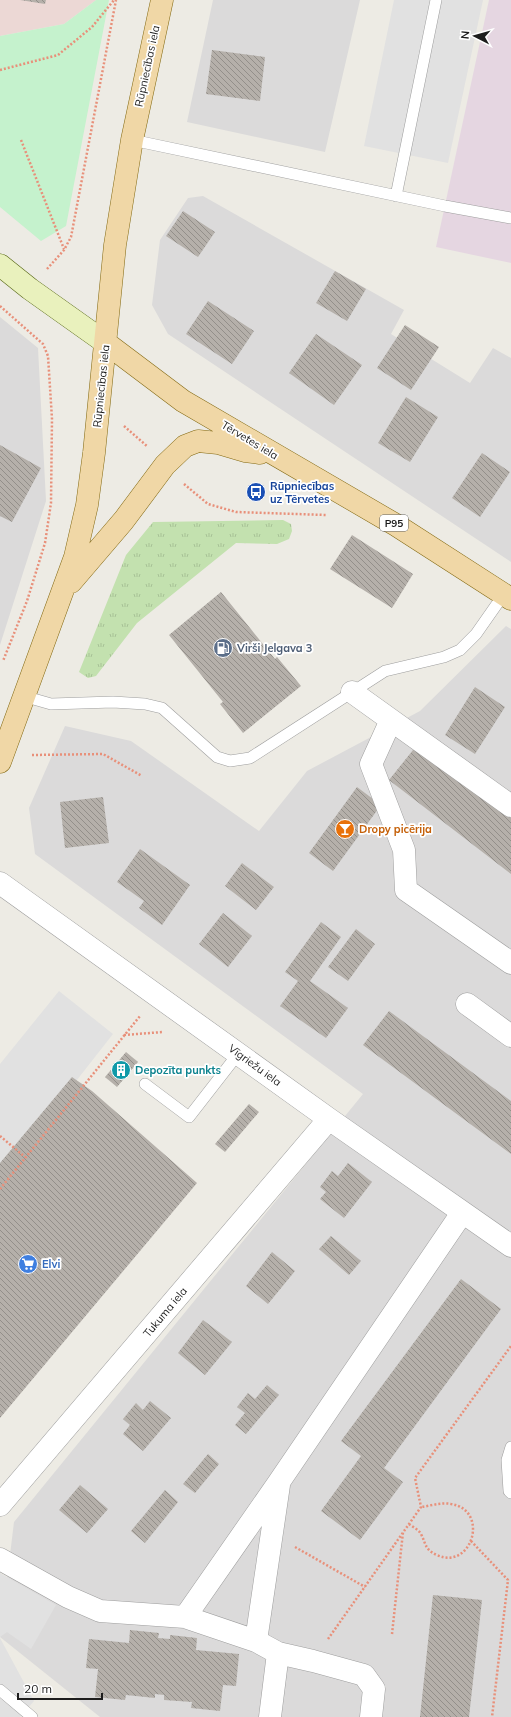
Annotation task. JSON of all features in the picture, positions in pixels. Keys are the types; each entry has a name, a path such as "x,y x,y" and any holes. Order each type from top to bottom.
{"main road":[{"name":"Rūpniecības iela","path":"0,762 75,557 87,505 116,245 132,140 162,0"},
{"name":"Tērvetes iela","path":"0,265 30,289 106,343 183,401 396,524 507,596"},
{"path":"63,590 124,520 165,465 185,446 198,441 218,442 245,451 273,454"}],"street":[{"path":"352,692 511,806"},
{"path":"391,720 371,764 404,850 406,890 511,963"},
{"name":"Vīgriežu iela","path":"0,883 329,1119 511,1246"},
{"path":"466,1004 511,1036"},
{"name":"Tukuma iela","path":"0,1505 329,1119"},
{"path":"185,1617 462,1213"},
{"path":"256,1640 279,1482"},
{"path":"0,1559 68,1597 100,1611 185,1617 256,1640 278,1653 364,1675 374,1689 371,1717"},
{"path":"270,1717 278,1653"}],"lane":[{"path":"396,196 436,0"},
{"path":"132,140 396,196 511,218"},
{"path":"23,696 51,704 113,702 145,704 162,708 217,757 230,761 250,758 385,671 444,657 460,650 476,634 507,596"},
{"path":"145,1084 189,1117 238,1054"},
{"path":"511,1447 507,1460 509,1491 511,1493"},
{"path":"0,1690 32,1717"}],"path":[{"path":"0,70 58,54 92,27 115,0"},
{"path":"54,260 64,250 71,237 115,0"},
{"path":"21,140 64,250"},
{"path":"0,306 43,344 48,356 52,419 52,503 46,543 3,661"},
{"path":"124,426 152,450"},
{"path":"190,490 208,504 236,512 328,515"},
{"path":"32,755 102,754 142,776"},
{"path":"0,1188 143,1012"},
{"path":"124,1035 170,1032"},
{"path":"0,1136 25,1157"},
{"path":"313,1661 421,1507 415,1478 511,1346"},
{"path":"409,1524 420,1533 423,1542 429,1550 438,1556 448,1557 457,1555 466,1550 474,1532 468,1514 461,1508 452,1504 421,1507"},
{"path":"392,1634 404,1532"},
{"path":"272,1534 365,1587"},
{"path":"471,1541 508,1580 492,1717"}],"shaded area":[{"path":"0,0 96,0 64,24 0,36"},
{"path":"213,0 360,0 325,152 187,122"},
{"path":"394,0 483,0 448,163 364,146"},
{"path":"489,0 511,0 511,263 436,247"},
{"path":"203,196 404,310 391,334 470,383 493,348 511,358 511,562 168,334 152,305 160,240 188,198"},
{"path":"0,317 38,348 46,501 0,645"},
{"path":"506,626 511,629 511,1717 100,1717 0,1637 14,1522 363,1094 35,854 29,808 65,726 131,741 259,831 307,771 420,711"},
{"path":"59,991 113,1034 0,1178 0,1064"},
{"path":"0,1573 56,1605 31,1649 7,1632 0,1637"},
{"path":"0,1638 34,1701 20,1717 0,1717"}],"green space":[{"path":"96,0 109,0 66,226 41,241 0,207 0,36 64,24"},
{"path":"283,520 291,524 292,531 289,539 277,544 236,543 137,623 96,676 88,678 79,672 126,555 153,522"}],"building":[{"path":"20,0 46,0 45,4"},
{"path":"212,50 265,57 260,101 206,94"},
{"path":"183,211 215,232 198,257 166,236"},
{"path":"335,271 366,289 347,321 316,303"},
{"path":"208,301 254,331 232,364 186,334"},
{"path":"405,325 439,347 411,390 377,368"},
{"path":"316,334 362,365 334,405 289,373"},
{"path":"406,397 438,417 410,462 378,443"},
{"path":"0,445 41,468 12,522 0,516"},
{"path":"482,453 510,472 480,517 452,498"},
{"path":"352,535 413,574 392,608 330,569"},
{"path":"221,592 275,659 277,657 301,686 243,733 220,704 223,702 169,635"},
{"path":"475,687 505,707 475,754 445,735"},
{"path":"417,745 511,818 511,874 389,780"},
{"name":"Dropy picērija","path":"357,787 381,805 333,871 309,853"},
{"path":"103,797 109,843 65,848 60,802"},
{"path":"140,849 190,885 162,925 139,908 144,901 117,882"},
{"path":"242,863 274,887 256,910 225,886"},
{"path":"223,913 252,936 228,967 199,944"},
{"path":"321,922 341,937 310,981 348,1008 326,1038 280,1006 298,981 285,972"},
{"path":"356,929 375,944 348,981 328,967"},
{"path":"389,1011 511,1101 511,1154 363,1045"},
{"name":"Depozīta punkts","path":"126,1052 138,1062 117,1087 105,1077"},
{"path":"72,1077 92,1091 197,1183 0,1418 0,1163"},
{"path":"249,1104 259,1112 225,1152 215,1144"},
{"path":"348,1163 372,1182 344,1218 320,1199 326,1192 320,1187 332,1171 338,1176"},
{"path":"331,1236 361,1261 349,1275 319,1249"},
{"path":"272,1252 295,1271 268,1304 246,1286"},
{"path":"461,1279 501,1309 384,1468 403,1482 360,1540 321,1511 361,1456 341,1441"},
{"path":"203,1320 232,1342 205,1375 178,1353"},
{"path":"267,1385 279,1395 246,1434 235,1425 245,1413 237,1407 248,1393 255,1399"},
{"path":"150,1401 171,1418 143,1451 123,1434 130,1425 123,1419 136,1403 143,1410"},
{"path":"208,1454 219,1464 195,1493 183,1484"},
{"path":"80,1485 108,1509 87,1533 59,1510"},
{"path":"165,1490 178,1502 145,1543 131,1531"},
{"path":"433,1595 482,1600 469,1717 420,1717"},
{"path":"130,1630 159,1633 158,1638 170,1639 170,1635 197,1638 196,1650 239,1654 236,1686 223,1685 220,1711 191,1708 192,1702 164,1700 164,1695 155,1694 155,1698 126,1695 125,1700 95,1697 98,1669 86,1668 89,1639 129,1643"}],"place":[{"name":"Rūpniecības uz Tērvetes","path":"256,492"},
{"name":"Virši Jelgava 3","path":"223,648"},
{"name":"Dropy picērija","path":"345,829"},
{"name":"Depozīta punkts","path":"121,1070"},
{"name":"Elvi","path":"28,1264"}]}
